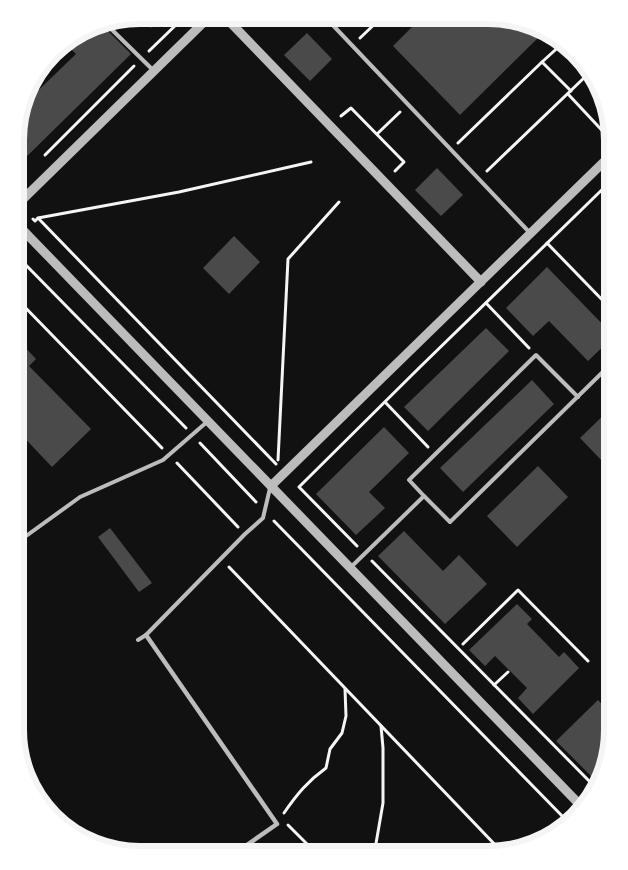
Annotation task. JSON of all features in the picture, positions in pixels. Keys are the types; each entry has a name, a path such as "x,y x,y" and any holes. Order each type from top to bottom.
{"street":[{"path":"24,198 202,24"},
{"path":"232,24 481,282"},
{"path":"271,486 604,163"},
{"path":"24,231 578,803"},
{"path":"146,635 277,824 245,846"}],"lane":[{"path":"332,24 530,234"},
{"path":"110,28 154,72"},
{"path":"578,397 536,355 409,480 450,522 578,397 604,371"},
{"path":"24,537 80,497 163,460 208,421"},
{"path":"138,640 146,635 263,518 271,486"},
{"path":"350,568 424,496"}],"path":[{"path":"44,156 177,24"},
{"path":"352,46 375,24"},
{"path":"451,150 558,47"},
{"path":"542,62 603,131"},
{"path":"479,180 586,76"},
{"path":"377,134 408,105"},
{"path":"342,116 350,108 404,162 395,171"},
{"path":"24,211 35,221 38,218 179,192 311,162"},
{"path":"591,783 299,487 604,188"},
{"path":"277,466 288,259 339,202"},
{"path":"38,218 277,466"},
{"path":"547,243 604,302"},
{"path":"24,263 260,506"},
{"path":"486,303 536,355"},
{"path":"24,306 245,534"},
{"path":"385,402 436,454"},
{"path":"277,466 284,459"},
{"path":"273,520 564,818"},
{"path":"221,559 496,845"},
{"path":"463,644 518,590 588,661"},
{"path":"494,685 508,672"},
{"path":"310,846 288,825 277,824 294,799 311,779 326,768 330,748 342,733 346,716 345,688"},
{"path":"376,846 383,803 381,726"}],"building":[{"path":"415,24 503,25 540,36 460,115 393,46"},
{"path":"106,29 131,54 24,159 25,125 33,96 76,54 70,48 82,39"},
{"path":"307,33 332,59 310,81 284,55"},
{"path":"437,168 463,195 441,216 415,190"},
{"path":"234,236 260,262 229,294 203,268"},
{"path":"547,267 604,326 604,346 588,361 549,321 533,336 506,308"},
{"path":"486,328 509,351 428,431 404,407"},
{"path":"24,346 36,359 29,366 91,429 52,467 24,437"},
{"path":"532,380 554,404 463,492 440,468"},
{"path":"604,415 604,463 580,438"},
{"path":"384,427 409,453 369,492 385,508 356,535 316,494"},
{"path":"538,466 568,497 517,547 487,516"},
{"path":"110,528 152,583 139,592 98,537"},
{"path":"404,531 443,571 459,555 487,584 445,624 378,556"},
{"path":"517,604 532,619 527,624 559,657 564,652 579,668 533,714 518,698 527,688 495,656 485,666 469,650"},
{"path":"598,700 604,706 602,753 593,778 556,741"}]}
